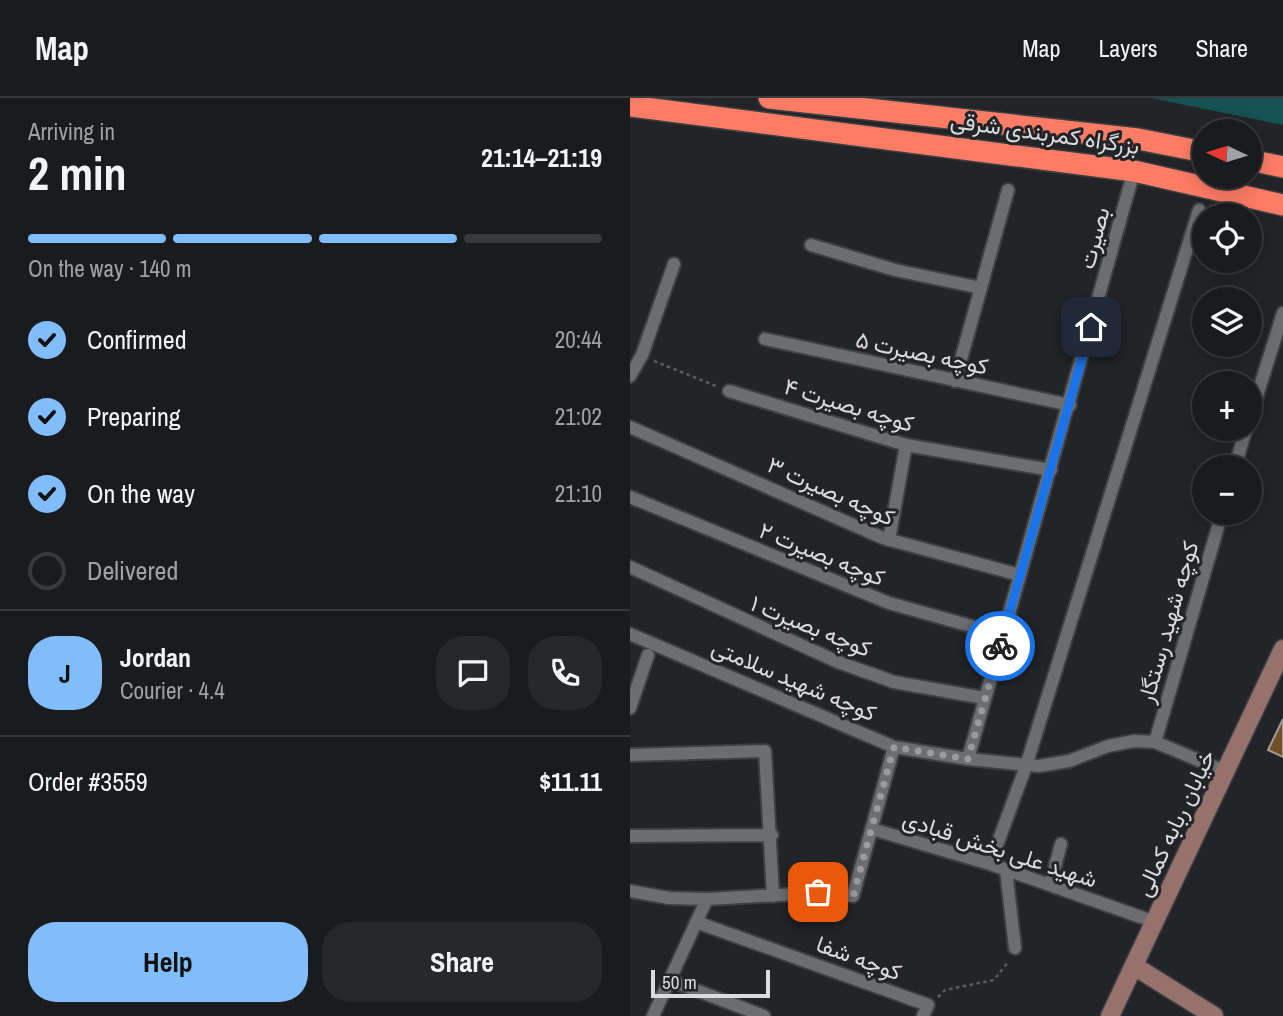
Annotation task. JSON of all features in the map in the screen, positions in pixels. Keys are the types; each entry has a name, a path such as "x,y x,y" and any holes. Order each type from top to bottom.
{"highway":[{"name":"بزرگراه کمربندی شرقی","path":"769,98 1138,139 1192,150"},
{"name":"بزرگراه کمربندی شرقی","path":"630,106 1134,171 1283,205"},
{"path":"1262,163 1283,167"}],"main road":[{"name":"خیابان ربابه کمالی","path":"1110,1016 1283,649"},
{"path":"1134,966 1214,1016"}],"street":[{"name":"بصیرت","path":"968,759 1134,171"},
{"path":"954,381 1008,190"},
{"path":"990,864 1026,766 1192,232"},
{"path":"811,245 895,270 981,288"},
{"path":"630,376 636,353 674,264"},
{"path":"1262,380 1283,313"},
{"name":"کوچه بصیرت ۵","path":"765,339 1070,405"},
{"name":"کوچه بصیرت ۴","path":"729,391 906,445 1051,470"},
{"name":"کوچه بصیرت ۳","path":"630,428 889,540 1020,575"},
{"path":"889,540 906,445"},
{"name":"کوچه بصیرت ۲","path":"630,497 889,603 1003,635"},
{"name":"کوچه شهید رستگار","path":"1155,742 1218,525"},
{"name":"کوچه بصیرت ۱","path":"630,567 838,662 894,682 984,698"},
{"name":"کوچه شهید سلامتی","path":"630,634 894,747 1026,766 1069,761 1108,746 1134,741 1155,742 1227,772"},
{"path":"630,708 649,655"},
{"path":"630,891 669,898 833,892 853,896 894,747"},
{"path":"630,755 765,751 772,835 773,896"},
{"name":"شهید علی بخش قبادی","path":"872,829 990,864 1155,922"},
{"path":"630,836 772,835"},
{"path":"1050,886 1061,844"},
{"path":"1006,870 1015,948"},
{"path":"653,1016 707,898"},
{"name":"کوچه شفا","path":"696,922 925,1011"},
{"path":"669,980 764,1016"}],"path":[{"path":"636,353 729,391"},
{"path":"925,1011 944,990 994,980 1015,948"}],"water":[{"path":"1151,98 1283,98 1283,125"}],"building":[{"path":"1283,719 1283,757 1268,750"}],"way so far":[{"path":"818,892 853,896 894,747 968,759 1000,646"}],"route":[{"path":"1000,646 1091,327"}]}
